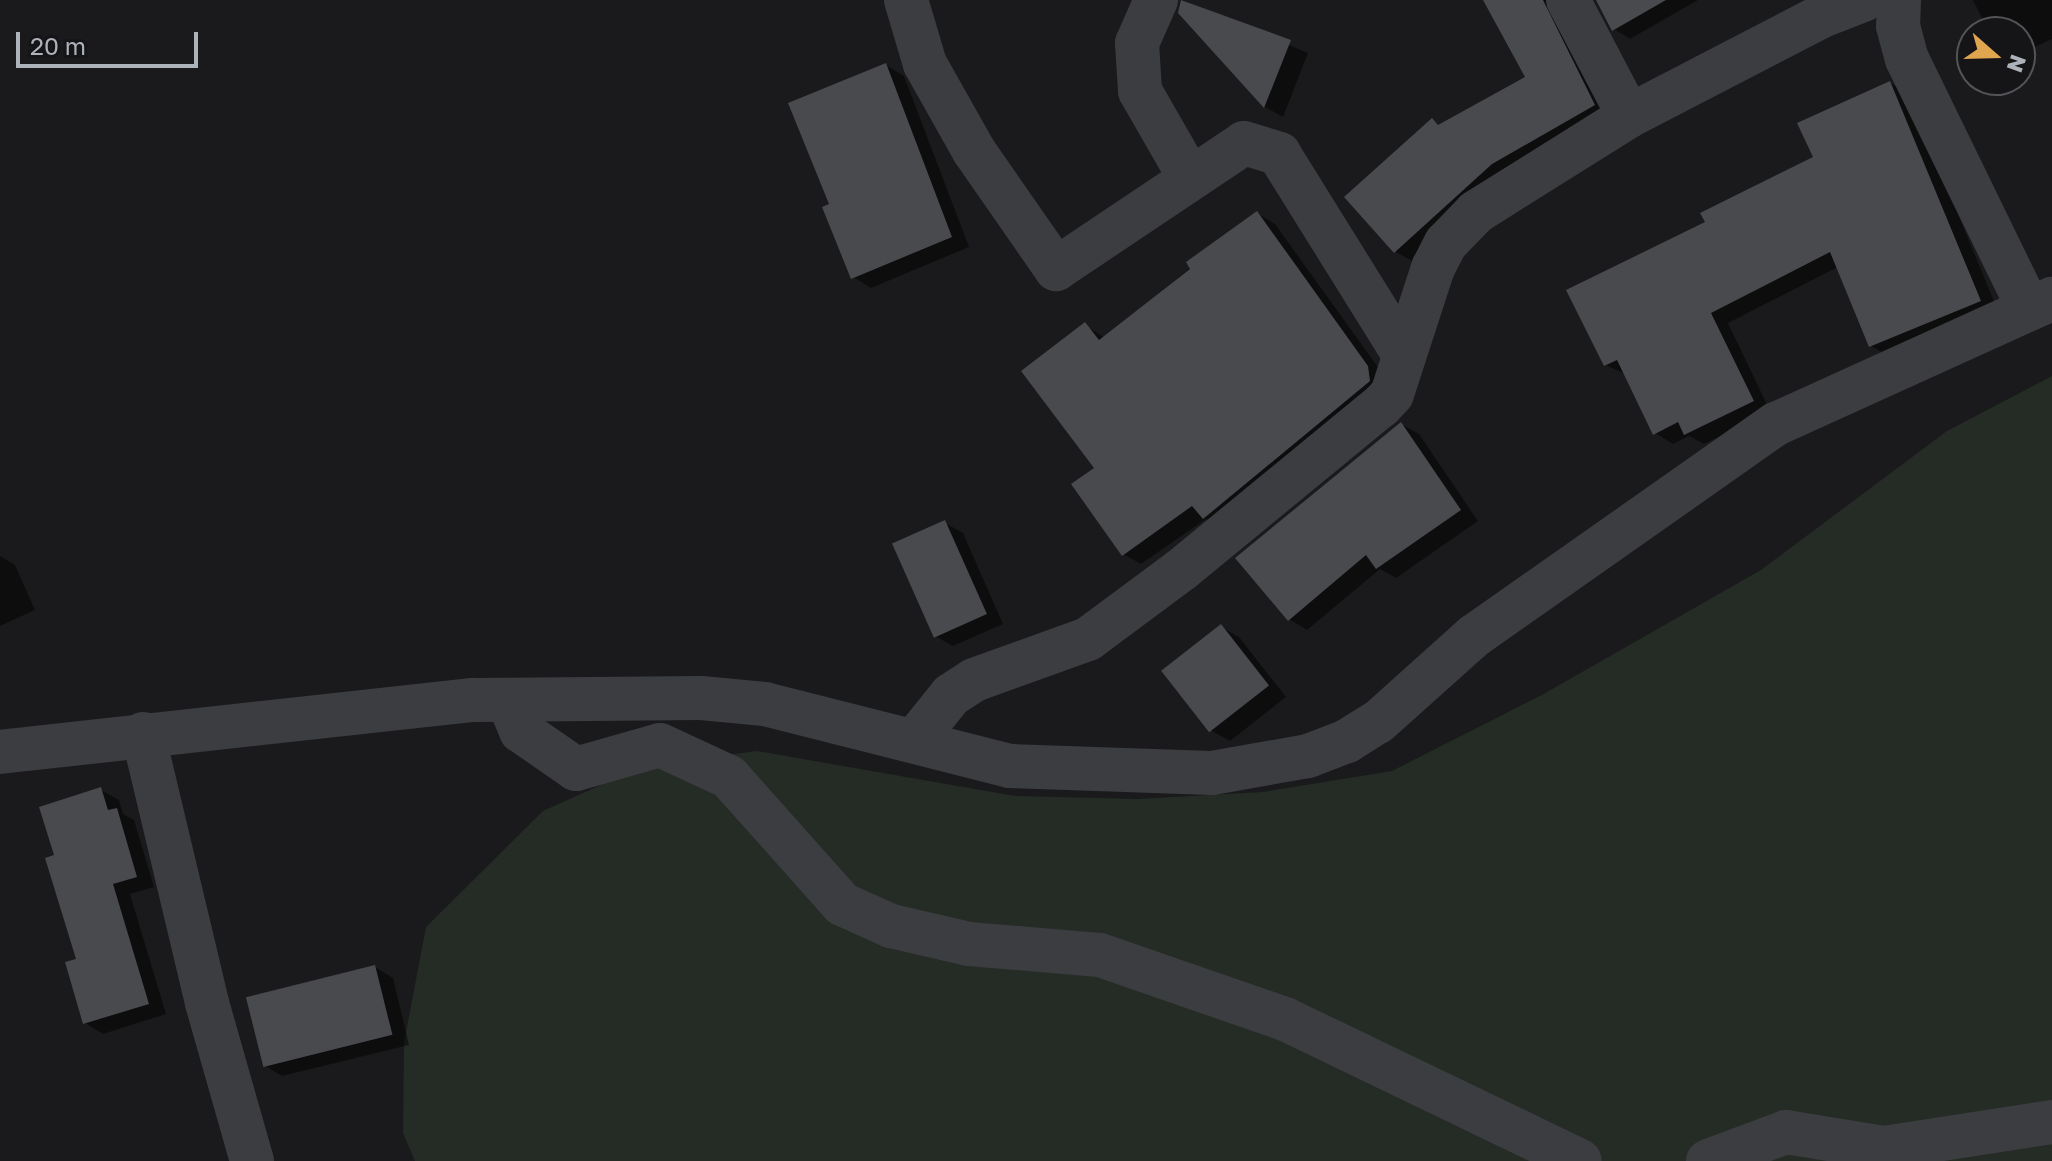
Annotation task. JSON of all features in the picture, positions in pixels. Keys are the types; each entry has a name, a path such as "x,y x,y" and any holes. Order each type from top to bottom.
{"street":[{"path":"906,0 925,64 974,151 1056,269 1244,143 1279,154 1403,353"},
{"path":"1156,0 1137,43 1140,91 1190,178"},
{"path":"1568,0 1629,116"},
{"path":"914,741 951,695 974,680 1088,639 1181,570 1381,406 1392,394 1403,353 1446,243 1476,212 1629,116 1822,16 1863,0"},
{"path":"0,752 143,734 508,700 701,698 765,704 1010,766 1196,773 1264,765 1347,741 1378,722 1474,636 1776,424 2041,304 1907,59 1898,26 1899,0"},
{"path":"508,700 521,731 576,769 660,745 729,777 842,904 879,920 969,944 1100,955 1129,964 1285,1019 1580,1161"},
{"path":"143,734 207,1003 252,1161"},
{"path":"1708,1161 1786,1132 1884,1148 2052,1122"}],"shaded area":[{"path":"2052,376 2052,1161 415,1161 403,1133 404,1043 426,927 543,811 643,766 757,751 1015,796 1138,799 1263,792 1392,771 1540,696 1761,570 1947,431"}],"building":[{"path":"1181,0 1291,40 1264,108 1178,13"},
{"path":"1483,0 1543,0 1595,105 1492,164 1394,253 1344,197 1432,118 1438,125 1525,77"},
{"path":"1596,0 1666,0 1612,31"},
{"path":"886,63 952,237 851,279 822,207 829,204 788,103"},
{"path":"1890,81 1981,301 1869,347 1830,252 1711,313 1754,401 1684,435 1678,422 1653,435 1617,360 1604,366 1566,290 1705,222 1700,213 1813,157 1797,123"},
{"path":"1257,211 1368,366 1370,381 1203,519 1192,506 1122,556 1071,484 1094,468 1021,371 1085,322 1099,340 1190,269 1186,262"},
{"path":"1401,422 1461,510 1376,569 1366,555 1288,621 1235,558"},
{"path":"945,520 987,614 934,638 892,544"},
{"path":"1221,624 1269,685 1209,732 1161,671"},
{"path":"101,787 108,810 117,808 137,877 113,884 149,1004 83,1024 65,962 76,959 45,858 54,855 39,807"},
{"path":"375,965 392,1035 263,1067 246,997"}]}
